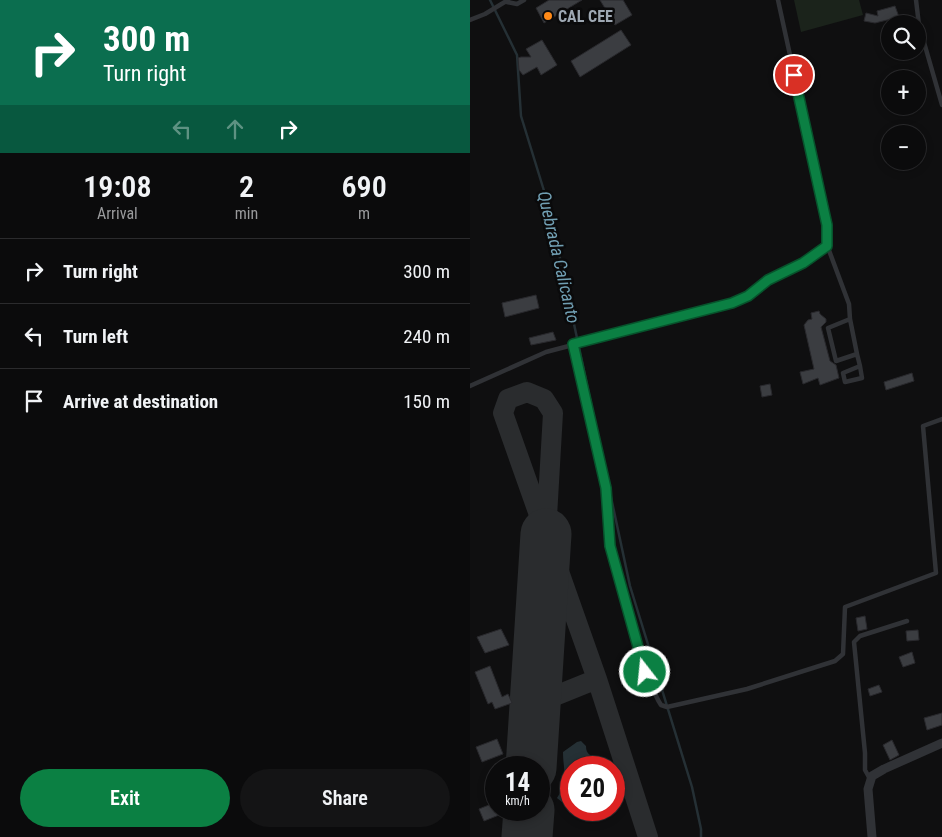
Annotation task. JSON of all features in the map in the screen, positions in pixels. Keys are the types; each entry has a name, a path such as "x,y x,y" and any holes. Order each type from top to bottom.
{"street":[{"path":"872,837 868,789 872,776 884,768 942,743"}],"lane":[{"path":"470,20 508,1 516,4 524,0"},
{"path":"778,0 827,225 827,246 849,304 850,319 860,366 862,378 845,382 843,373 860,366"},
{"path":"916,0 919,25 942,105"},
{"path":"470,386 546,352 732,303 748,296 768,280 803,263 827,246"},
{"path":"850,319 828,328 832,351 836,361 857,354"},
{"path":"574,344 606,488 610,546 645,672 661,705 667,708 747,689 835,661 843,654 844,607 936,573 923,426 942,420"},
{"path":"870,780 865,770 854,642 860,636 907,622"}],"shaded area":[{"path":"794,0 859,0 863,15 801,32"},
{"path":"581,741 586,746 591,756 563,756 563,752"}],"building":[{"name":"CAL CEE","path":"549,0 582,0 544,23 536,8"},
{"path":"600,0 623,0 632,15 615,25"},
{"path":"895,6 898,15 881,15 881,22 875,23 864,21 866,13 878,16 877,11"},
{"path":"621,30 631,45 580,77 571,61"},
{"path":"542,40 557,65 541,75 537,67 523,75 519,70 518,58 531,57 526,49"},
{"path":"536,295 539,308 505,317 502,303"},
{"path":"819,311 826,319 826,322 821,327 830,361 836,365 839,378 820,385 818,378 803,384 800,372 814,369 804,325 808,320 812,319 811,313"},
{"path":"553,332 556,340 531,345 529,338"},
{"path":"912,373 914,381 886,390 884,382"},
{"path":"770,384 772,395 762,397 760,386"},
{"path":"865,616 867,629 858,631 856,618"},
{"path":"501,629 509,645 485,653 477,637"},
{"path":"918,630 919,640 907,641 906,631"},
{"path":"912,652 915,663 903,667 899,657"},
{"path":"490,666 502,697 508,694 512,703 495,709 492,702 488,704 475,672"},
{"path":"879,685 882,692 870,696 868,689"},
{"path":"942,713 942,725 927,730 924,718"},
{"path":"497,739 503,754 485,756 485,761 482,762 476,747"},
{"path":"892,740 899,755 890,760 883,745"},
{"path":"485,807 485,821 484,821 479,809"}],"waterway":[{"name":"Quebrada Calicanto","path":"490,0 517,55 521,116 549,207 630,586 692,787 701,837"}],"taxiway":[{"path":"546,534 553,413 544,399 527,392 508,399 503,413 597,679 648,837"},
{"path":"535,704 597,679"}],"runway":[{"path":"532,756 546,534"},
{"path":"527,837 528,821"}],"place":[{"name":"CAL CEE","path":"548,16"}],"route":[{"path":"645,672 610,546 606,488 573,344 732,303 748,296 768,280 803,263 827,246 827,225 794,75"}]}
